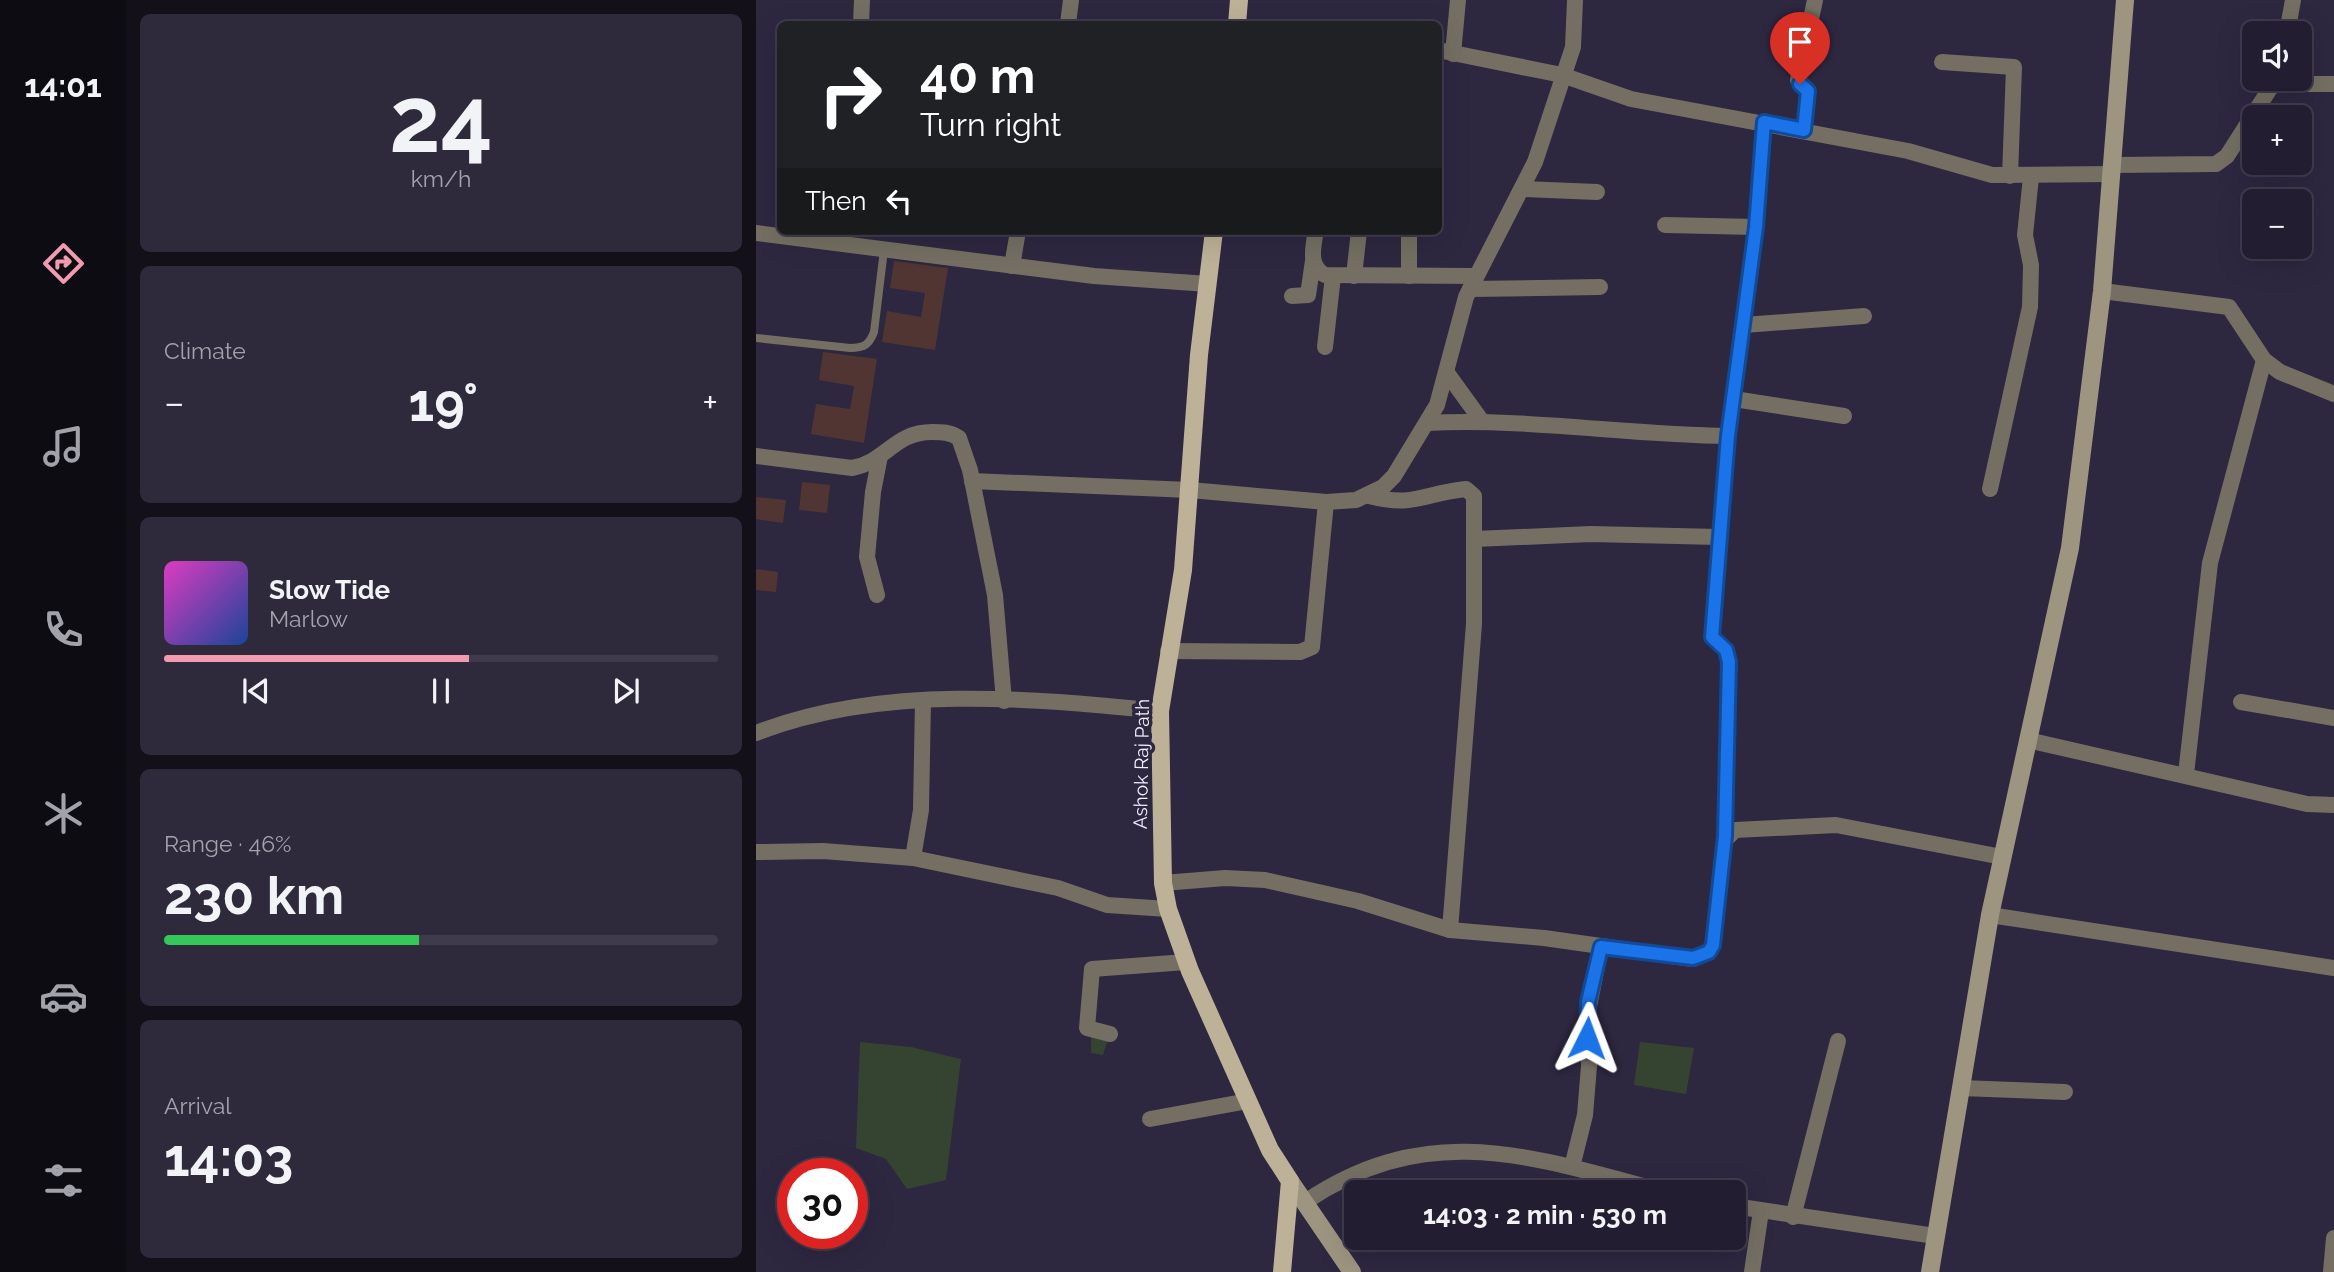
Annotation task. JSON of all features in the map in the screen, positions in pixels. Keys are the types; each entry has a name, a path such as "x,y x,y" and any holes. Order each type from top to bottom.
{"main road":[{"path":"1237,21 1239,0"},
{"path":"1930,1272 1990,915 2070,548 2102,291 2125,0"},
{"name":"Ashok Raj Path","path":"1214,235 1199,355 1183,570 1160,711 1163,883 1168,909 1186,962 1270,1150 1290,1181"},
{"path":"1290,1181 1352,1272"},
{"path":"1282,1272 1290,1181"}],"street":[{"path":"861,21 862,0"},
{"path":"1068,21 1071,0"},
{"path":"1458,0 1446,52 1563,76 1631,99 1908,151 1992,175 2031,177 2216,163 2227,156 2268,91"},
{"path":"1369,496 1394,476 1427,423 1447,373 1473,283 1523,189 1542,143 1575,36 1575,0"},
{"path":"1804,130 1808,91 1798,80 1815,0"},
{"path":"2289,21 2293,0"},
{"path":"1942,62 2014,67 2010,176"},
{"path":"2312,83 2334,84"},
{"path":"1163,883 1247,878 1286,883 1450,930 1693,958 1709,952 1714,936 1725,836 1729,662 1726,650 1712,637 1728,436 1756,227 1764,122"},
{"path":"1990,489 2030,307 2031,265 2025,235 2031,177"},
{"path":"1523,189 1597,192"},
{"path":"1665,225 1756,227"},
{"path":"756,233 777,234"},
{"path":"792,235 847,238 884,250 1094,276 1208,284"},
{"path":"1012,266 1017,235"},
{"path":"1292,296 1308,295 1316,235"},
{"path":"1354,276 1359,235"},
{"path":"1409,235 1409,276"},
{"path":"1313,261 1318,272 1333,276 1409,276 1473,283 1600,287"},
{"path":"1325,347 1333,276"},
{"path":"2102,291 2229,307 2264,360 2280,372 2334,394"},
{"path":"1744,324 1864,316"},
{"path":"2186,774 2210,563 2264,360"},
{"path":"1447,373 1481,420"},
{"path":"1734,399 1844,416"},
{"path":"1427,423 1481,420 1666,435 1728,436"},
{"path":"756,456 852,468 865,466 906,435 928,432 953,434 964,448 995,595 1004,701"},
{"path":"877,595 867,557 873,492 880,456"},
{"path":"972,481 1190,491 1326,502 1369,496 1396,503 1466,488 1474,496 1474,624 1450,930"},
{"path":"1168,651 1300,652 1312,647 1326,502"},
{"path":"1475,539 1591,534 1719,537"},
{"path":"913,858 921,810 923,701"},
{"path":"756,733 832,712 923,701 1004,701 1160,711"},
{"path":"2241,702 2334,718"},
{"path":"2028,740 2186,774 2307,804 2334,805"},
{"path":"1725,836 1735,830 1744,829 1836,825 2002,857"},
{"path":"756,852 823,851 913,858 1058,888 1107,905 1168,909"},
{"path":"1990,915 2334,968"},
{"path":"1572,1167 1585,1115 1587,1016 1601,947"},
{"path":"1110,1034 1087,1028 1092,970 1186,962"},
{"path":"1793,1217 1839,1041"},
{"path":"1961,1088 2066,1092"},
{"path":"1150,1119 1248,1101"},
{"path":"1305,1202 1365,1169 1420,1153 1495,1152 1572,1167 1620,1180"},
{"path":"1746,1208 1935,1236"},
{"path":"1752,1272 1761,1211"},
{"path":"2331,1272 2334,1238"}],"lane":[{"path":"756,338 850,348 861,348 870,343 874,332 884,250"}],"green space":[{"path":"1091,1031 1109,1036 1103,1055 1091,1053"},
{"path":"860,1042 911,1047 961,1059 946,1180 907,1189 886,1159 856,1148"},
{"path":"1640,1042 1694,1048 1686,1094 1634,1085"}],"building":[{"path":"894,261 948,268 935,350 882,342 887,311 921,317 925,293 890,288"},
{"path":"823,352 877,359 864,443 811,434 816,404 850,409 854,386 819,380"},
{"path":"802,482 830,485 827,513 799,510"},
{"path":"756,497 786,500 783,523 756,519"},
{"path":"756,569 778,572 776,592 756,590"}],"route":[{"path":"1587,1038 1588,1002 1601,947 1693,958 1702,957 1713,945 1725,836 1729,662 1726,650 1717,645 1712,637 1728,436 1756,227 1764,122 1804,130 1808,91 1800,84"}]}
